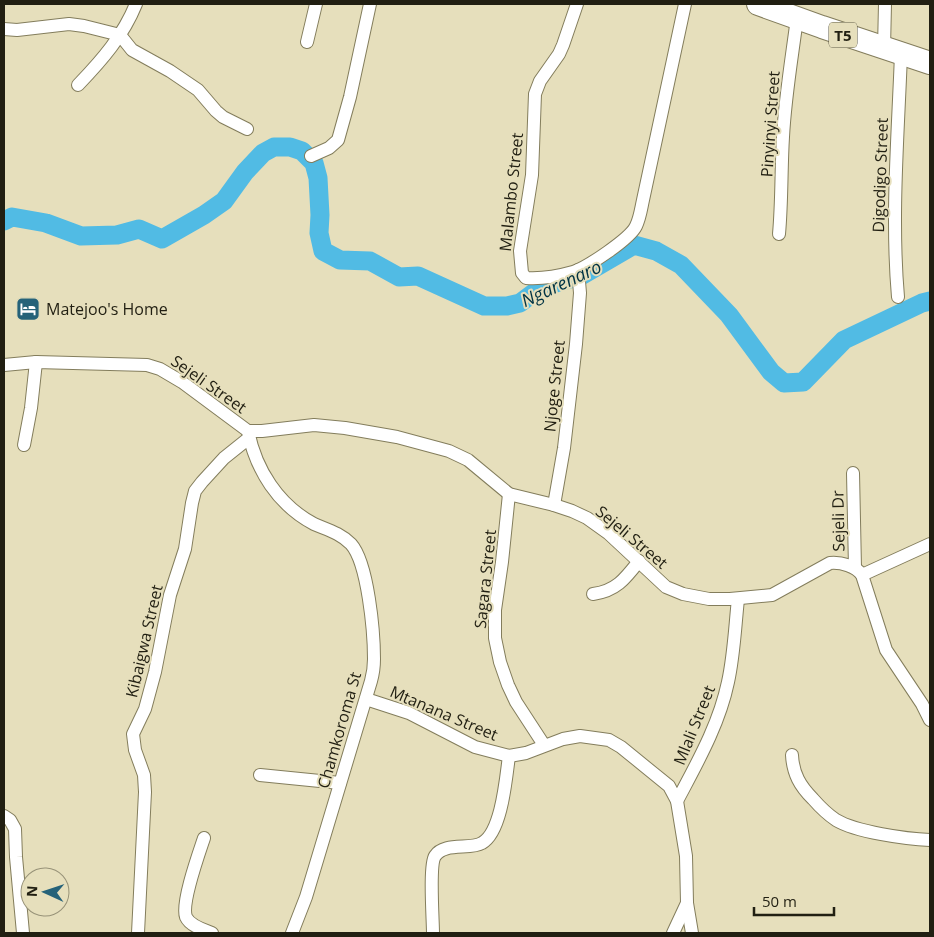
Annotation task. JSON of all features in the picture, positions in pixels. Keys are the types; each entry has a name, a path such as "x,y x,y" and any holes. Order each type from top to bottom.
{"highway":[{"name":"T5","path":"758,4 785,11 930,63"}],"street":[{"path":"78,85 101,61 120,35 136,4"},
{"path":"307,42 316,4"},
{"path":"311,156 329,148 338,140 350,97 370,4"},
{"name":"Malambo Street","path":"577,4 559,54 540,81 535,94 532,175 520,251 522,273 526,278 557,275 578,270 616,246 636,227 686,4"},
{"name":"Digodigo Street","path":"885,4 893,51 894,244 898,298"},
{"name":"Pinyinyi Street","path":"779,234 783,137 788,81 785,11"},
{"path":"4,29 17,30 69,24 120,35 132,50 170,71 198,90 216,112 247,129"},
{"name":"Njoge Street","path":"554,505 564,448 576,344 580,293 578,270"},
{"path":"24,445 36,362"},
{"name":"Sejeli Street","path":"4,365 36,362 147,365 160,369 182,382 248,434 314,425 345,428 397,438 449,452 468,460 510,494 554,505 587,518 608,533 666,587 675,592 709,599 738,599 772,595 830,563 837,563 859,572"},
{"name":"Chamkoroma St","path":"248,434 263,474 274,492 296,512 313,523 342,536 355,550 362,565 374,653 371,682 306,897 292,933"},
{"name":"Kibaigwa Street","path":"138,933 145,792 144,775 135,750 133,734 145,709 155,672 170,595 185,549 195,492 202,482 248,434"},
{"name":"Sejeli Dr","path":"853,473 859,572"},
{"name":"Sagara Street","path":"510,494 495,610 495,638 500,662 508,685 516,702 544,745"},
{"path":"930,544 859,572 886,650 922,704 930,720"},
{"path":"593,594 610,590 639,561"},
{"name":"Mlali Street","path":"677,801 710,736 722,704 733,658 738,599"},
{"name":"Mtanana Street","path":"366,699 409,713 475,747 509,756 526,753 563,739 580,736 609,740 621,747 669,786 677,801 686,856 688,903 692,933"},
{"path":"792,755 795,777 826,813 837,820 862,829 913,839 930,840"},
{"path":"433,933 432,880 434,857 438,853 453,847 476,845 490,836 498,819 509,756"},
{"path":"260,775 340,783"},
{"path":"4,816 10,820 15,829 23,933"},
{"path":"204,838 195,865 185,909 187,919 194,926 212,933"},
{"path":"673,933 688,903"}],"waterway":[{"name":"Ngarenaro","path":"4,221 12,217 46,223 81,236 117,235 139,229 162,239 224,201 245,172 263,153 274,147 290,147 302,151 314,163 318,178 319,233 323,251 340,260 370,261 399,277 418,276 484,306 507,306 520,303 536,291 561,281 579,277 634,245 656,251 681,265 729,315 771,372 784,383 803,382 844,340 930,301"}],"place":[{"name":"Matejoo's Home","path":"28,309"}]}
